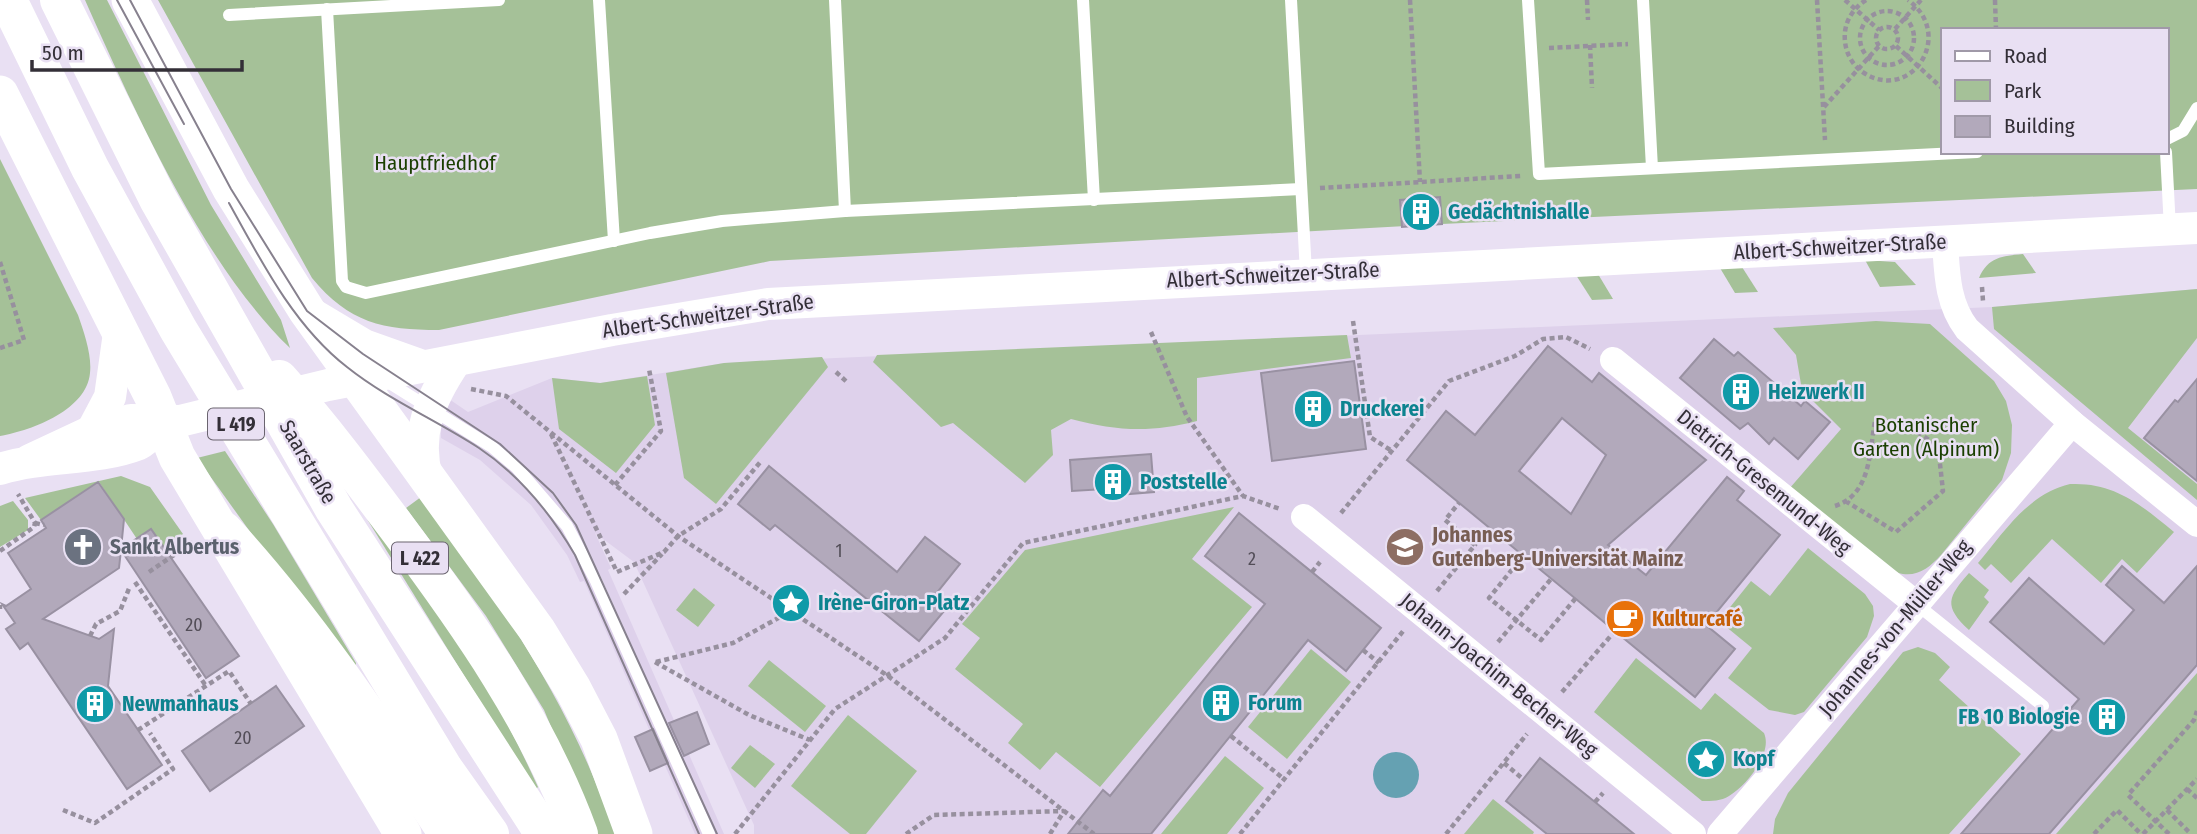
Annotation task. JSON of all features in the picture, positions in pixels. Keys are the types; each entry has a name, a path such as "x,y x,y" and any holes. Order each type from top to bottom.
{"highway":[{"name":"Saarstraße","path":"8,0 90,168 178,329 444,769 490,834"},
{"name":"L 422","path":"59,0 158,199 229,324 320,426 426,567 529,722 554,769 566,828"},
{"path":"210,535 254,563 356,695 448,834"}],"main road":[{"path":"130,0 231,189 307,312 359,374 427,478 537,630 573,689 599,739 634,834"},
{"path":"0,94 119,333 172,422 177,457 210,535 402,834"}],"street":[{"name":"Albert-Schweitzer-Straße","path":"172,422 359,374 441,364 612,330 768,304 1306,273 2184,229"},
{"path":"1945,242 1949,291 1958,317 1982,344 2197,524"},
{"path":"307,312 364,345 441,364 422,433 427,478"},
{"path":"92,431 110,397 119,333"},
{"name":"Dietrich-Gresemund-Weg","path":"1613,360 1915,603"},
{"path":"9,481 30,460 92,431 131,420 172,422"},
{"path":"30,460 99,453 140,444 172,422"},
{"name":"Johannes-von-Müller-Weg","path":"1720,834 2072,422"},
{"name":"Johann-Joachim-Becher-Weg","path":"1314,525 1693,834"}],"lane":[{"path":"229,15 499,0"},
{"path":"600,0 614,241"},
{"path":"835,0 845,211"},
{"path":"1083,0 1094,200"},
{"path":"1291,0 1306,273"},
{"path":"1528,0 1539,174 1941,153"},
{"path":"1643,0 1652,168"},
{"path":"327,9 342,281 346,287 366,293 693,224 845,211 1301,189"},
{"path":"2169,138 2183,131 2197,108"},
{"path":"2166,154 2184,229"},
{"path":"359,374 429,408 484,442 517,468 567,526 596,581 709,834"},
{"path":"1915,603 2043,706"}],"path":[{"path":"1410,0 1420,182"},
{"path":"1587,0 1588,20"},
{"path":"1817,0 1827,158"},
{"path":"1845,0 1879,30"},
{"path":"1866,0 1855,9 1845,29 1844,40 1852,61 1859,69 1870,76 1896,79 1918,66 1930,42 1929,29 1916,5 1908,0"},
{"path":"1895,29 1921,0"},
{"path":"1995,0 1996,28"},
{"path":"1881,11 1898,12 1906,17 1911,24 1915,41 1907,57 1900,62 1884,65 1868,58 1861,43 1862,27 1867,20 1881,11"},
{"path":"1888,26 1895,29 1899,39 1896,46 1886,49 1879,46 1876,37 1879,30 1888,26"},
{"path":"1531,49 1646,43"},
{"path":"1590,46 1592,88"},
{"path":"1823,108 1879,46"},
{"path":"1896,46 1941,87"},
{"path":"1320,188 1513,176"},
{"path":"0,262 24,340 0,348"},
{"path":"1353,321 1370,437 1392,451"},
{"path":"1151,332 1187,417 1243,496 1314,525 1392,451 1448,381 1515,356 1543,339 1566,337 1613,360"},
{"path":"615,485 661,431 649,369"},
{"path":"836,372 848,383"},
{"path":"471,389 506,396 678,536 888,676 1094,834"},
{"path":"1814,522 1818,512 1847,502 1864,485 1874,421 1907,425 1938,446 1943,491 1896,532 1847,502"},
{"path":"624,594 678,536 720,509 762,460"},
{"path":"9,481 35,523"},
{"path":"735,834 835,709 945,638 1023,543 1243,496"},
{"path":"1240,834 1475,545 1446,520 1459,503"},
{"path":"0,551 35,523 44,524"},
{"path":"149,572 210,535"},
{"path":"610,575 664,552"},
{"path":"1523,556 1489,598 1541,640 1575,598"},
{"path":"1517,620 1551,579"},
{"path":"90,636 96,624 120,611 132,584 206,686"},
{"path":"791,611 733,643 655,662 749,715 810,740"},
{"path":"1363,650 1379,663"},
{"path":"138,730 229,671 251,704"},
{"path":"2169,834 2128,794 2195,721 2197,711"},
{"path":"63,810 95,823 173,769 150,733"},
{"path":"1231,736 1284,779"},
{"path":"1504,763 1523,779"},
{"path":"2094,834 2117,810 2142,834 2197,779"},
{"path":"2187,789 2197,798"},
{"path":"2167,810 2191,834"},
{"path":"906,834 934,815 1064,811"},
{"path":"1050,834 1064,811"}],"shaded area":[{"name":"Johannes Gutenberg-Universität Mainz","path":"2197,289 2197,834 754,834 754,825 634,562 595,533 611,568 608,570 724,834 695,834 584,581 580,582 567,555 531,505 480,460 441,438 441,425 449,399 468,412 552,378 601,383 724,363 1992,307"}],"green space":[{"path":"85,0 107,0 211,205 281,320 290,348 228,274 200,230 149,137"},
{"name":"Hauptfriedhof","path":"158,0 2197,0 2197,189 1442,224 770,261 439,330 401,328 368,321 340,305 312,278"},
{"path":"0,159 78,315 87,344 90,373 87,386 79,397 57,416 28,429 0,436"},
{"path":"2023,254 2036,273 1979,278 1996,259"},
{"path":"1865,260 1895,262 1916,285 1880,287"},
{"path":"1742,267 1758,292 1735,293 1720,268"},
{"path":"1598,274 1613,299 1592,300 1576,275"},
{"path":"2197,289 2197,338 2128,428 2197,484 2197,500 1994,329 1992,307"},
{"name":"Botanischer Garten (Alpinum)","path":"1876,321 1930,324 1994,381 2006,401 2012,425 2011,453 2002,480 1941,555 1928,567 1914,574 1903,574 1879,562 1789,489 1841,429 1802,390 1796,355 1773,328"},
{"path":"1347,335 1351,358 1197,378 1197,421 1134,429 1071,419 1051,430 1053,455 1025,483 953,423 941,427 873,362 877,355"},
{"path":"822,357 828,367 716,504 684,478 666,373 724,363"},
{"path":"647,376 655,425 616,473 559,429 552,378 600,383"},
{"path":"225,451 273,524 356,663 354,676 197,458"},
{"path":"121,476 150,487 183,534 141,561 137,539 99,482 41,520 25,498"},
{"path":"2070,484 2086,484 2114,491 2138,504 2174,532 2137,573 2122,559 2101,583 2052,539 2011,583 1991,564 1985,570 1978,563 2018,515 2042,496"},
{"path":"421,497 507,617 556,699 578,742 615,834 596,834 544,710 486,616 406,508"},
{"path":"13,501 28,520 28,530 0,547 0,506"},
{"path":"1234,507 1192,559 1252,607 1100,787 1056,752 1040,770 1008,743 1023,724 955,669 980,638 962,624 1025,550"},
{"path":"367,519 417,580 463,646 521,751 538,787 535,790"},
{"path":"1808,548 1865,594 1873,606 1874,616 1867,637 1804,712 1795,715 1769,710 1728,678 1752,648 1719,621 1751,581 1770,596"},
{"path":"1969,573 1989,590 1984,597 1989,602 1969,630 1955,614 1951,602 1956,589"},
{"path":"694,588 715,605 698,627 676,610"},
{"path":"1918,647 1935,653 1950,667 1939,680 2021,754 1949,834 1773,834 1775,819 1788,793 1903,652"},
{"path":"1311,649 1351,682 1287,759 1248,727"},
{"path":"1636,658 1701,710 1715,693 1764,733 1765,750 1757,768 1729,796 1720,800 1702,801 1594,712"},
{"path":"769,660 826,706 805,732 748,686"},
{"path":"2197,673 2197,834 2056,834"},
{"path":"848,715 917,771 866,834 850,834 791,786"},
{"path":"750,745 775,764 755,788 731,768"},
{"path":"1225,756 1264,788 1227,834 1161,834"},
{"path":"1493,799 1534,832 1533,834 1464,834"}],"water":[{"path":"1396,752 1412,759 1419,775 1412,791 1396,798 1380,791 1373,775 1380,759"}],"building":[{"name":"Gedächtnishalle","path":"1440,197 1442,224 1402,227 1400,200"},
{"name":"Heizwerk II","path":"1714,339 1734,356 1738,352 1801,406 1805,401 1830,422 1798,459 1774,438 1769,444 1748,423 1740,429 1680,378"},
{"path":"1548,346 1592,382 1599,373 1706,460 1608,545 1646,575 1727,477 1744,491 1737,500 1780,535 1706,625 1735,649 1695,697 1407,460 1446,411 1475,435","holes":["1562,418 1606,455 1571,514 1519,471"]},
{"name":"Druckerei","path":"1354,361 1366,449 1272,461 1261,373"},
{"path":"2197,379 2197,481 2144,438 2175,400 2178,402"},
{"name":"Poststelle","path":"1151,454 1154,492 1106,496 1105,489 1072,491 1070,460"},
{"path":"769,466 897,572 925,537 960,564 931,600 945,610 919,641 775,525 770,530 738,504"},
{"path":"98,482 124,519 121,549 151,529 239,656 206,678 121,550 119,568 43,619 99,639 114,629 108,686 162,765 127,789 28,643 20,649 6,629 15,623 2,604 6,606 31,589 8,553 46,528 41,520"},
{"name":"Forum","path":"1239,513 1381,628 1346,671 1308,640 1151,834 1068,834 1103,790 1110,796 1265,604 1205,556"},
{"name":"FB 10 Biologie","path":"2122,566 2164,603 2197,566 2197,665 2049,834 1961,834 2079,699 1990,622 2029,578 2104,644 2134,610 2106,585"},
{"name":"Newmanhaus","path":"276,686 304,726 210,791 182,751"},
{"path":"697,712 709,744 684,756 669,723"},
{"path":"653,729 668,763 650,771 635,737"},
{"path":"1540,758 1634,834 1547,834 1506,801"}],"tram line":[{"path":"117,0 184,124"},
{"path":"130,0 231,189 307,311 363,354 500,444 553,493 576,525 717,834"},
{"path":"229,203 280,291 328,351 362,379 493,458 533,496 555,525 575,555 699,834"}],"place":[{"name":"Gedächtnishalle","path":"1421,212"},
{"name":"Heizwerk II","path":"1741,392"},
{"name":"Druckerei","path":"1313,409"},
{"name":"Poststelle","path":"1113,482"},
{"name":"Sankt Albertus","path":"83,547"},
{"name":"Johannes Gutenberg-Universität Mainz","path":"1405,547"},
{"name":"Irène-Giron-Platz","path":"791,603"},
{"name":"Kulturcafé","path":"1625,619"},
{"name":"Forum","path":"1221,703"},
{"name":"Newmanhaus","path":"95,704"},
{"name":"FB 10 Biologie","path":"2107,717"},
{"name":"Kopf","path":"1706,759"}]}
